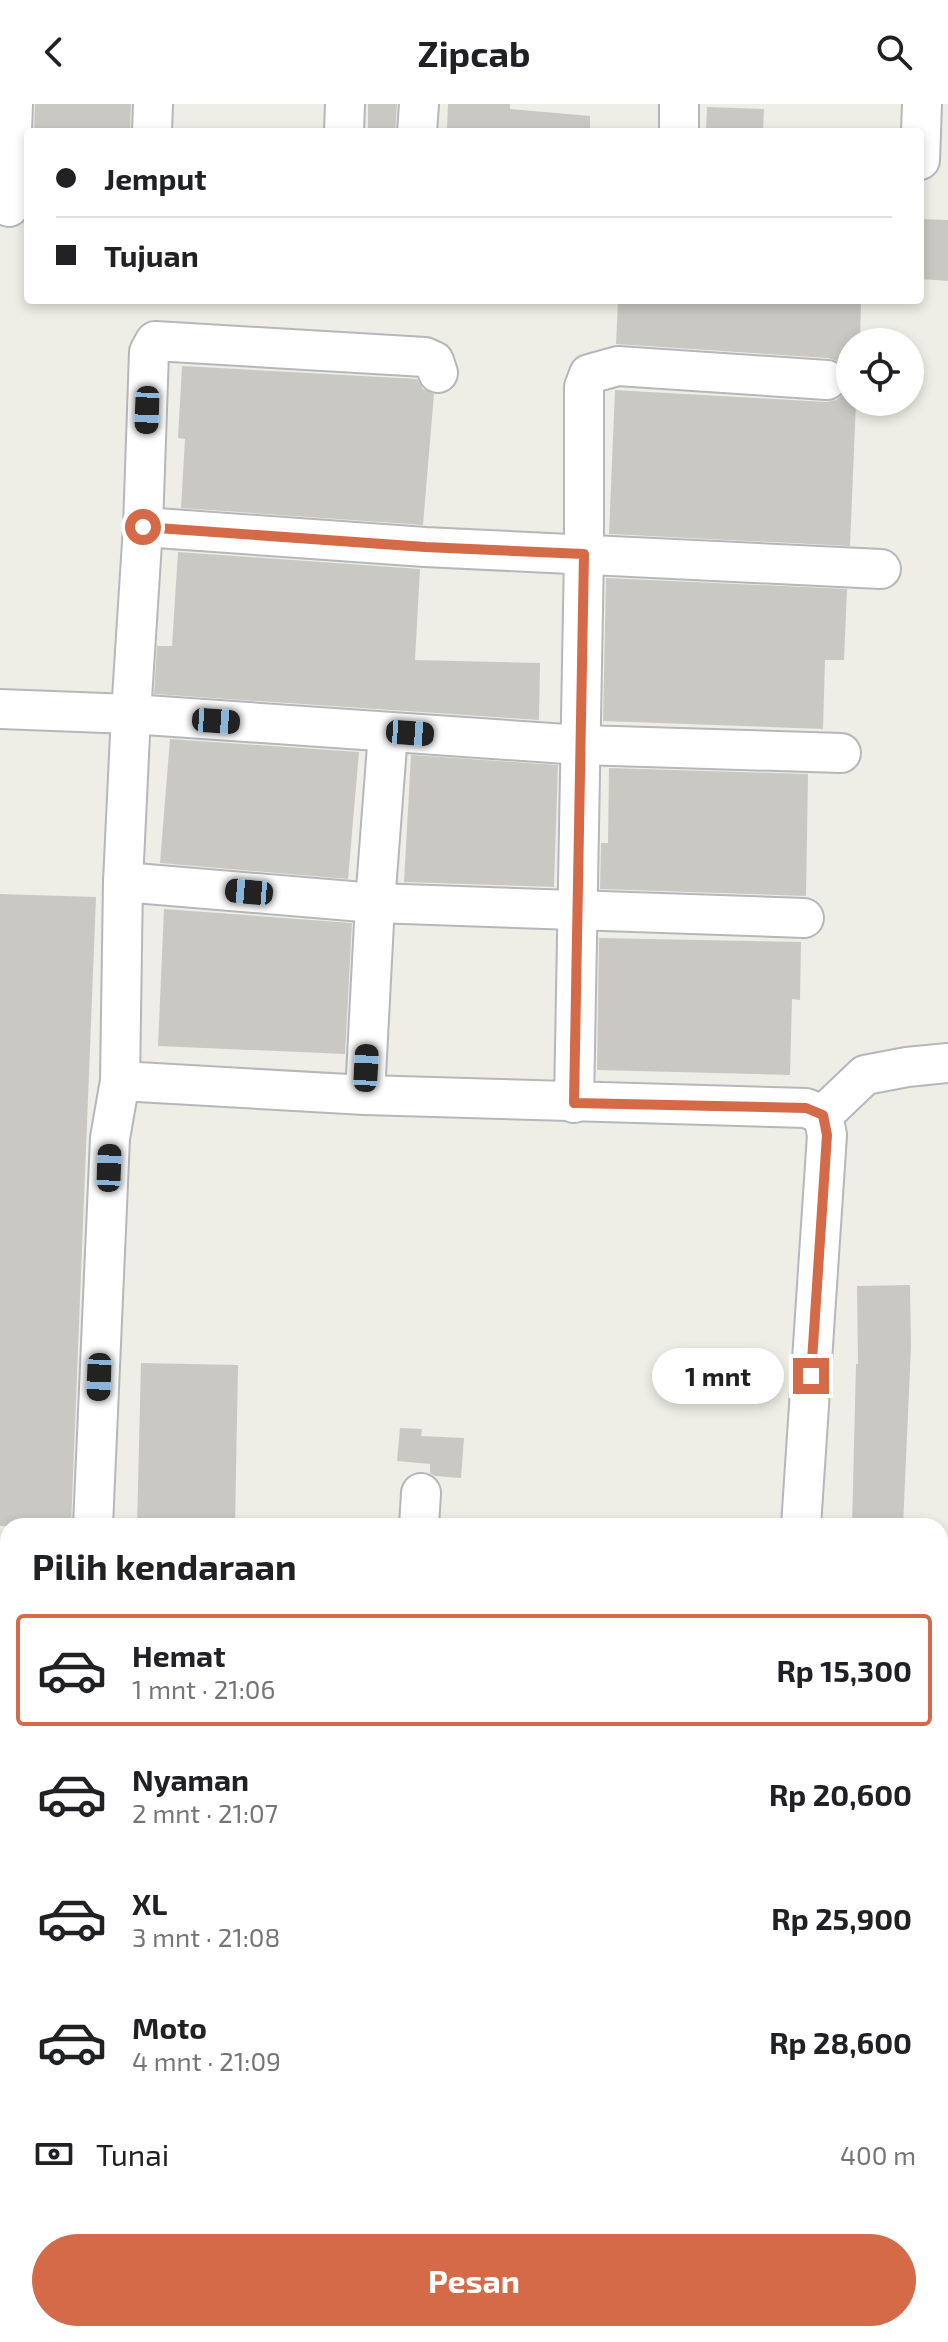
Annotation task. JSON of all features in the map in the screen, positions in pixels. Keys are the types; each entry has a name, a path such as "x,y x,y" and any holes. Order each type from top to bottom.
{"street":[{"path":"9,207 13,104"},
{"path":"152,128 153,104"},
{"path":"344,128 345,104"},
{"path":"417,128 419,104"},
{"path":"679,104 679,128"},
{"path":"924,143 931,112"},
{"path":"93,1518 110,1138 120,1081 123,882 143,527 149,352 155,341 425,357 434,361 438,373"},
{"path":"574,1103 584,387 589,374 618,366 827,380"},
{"path":"143,527 425,547 881,569"},
{"path":"0,709 131,714 581,745 841,753"},
{"path":"365,1095 388,733"},
{"path":"123,882 375,903 804,918"},
{"path":"823,1115 865,1075 948,1063"},
{"path":"120,1081 365,1095 806,1108 823,1115"},
{"path":"802,1518 827,1135 823,1115"}],"building":[{"path":"35,104 131,104 130,128 34,128"},
{"path":"368,104 397,104 395,128 368,128"},
{"path":"448,104 510,104 510,109 590,116 590,128 447,128"},
{"path":"707,107 764,109 763,128 706,128"},
{"path":"924,219 948,220 948,281 924,279"},
{"path":"618,304 861,304 860,328 836,328 836,361 616,344"},
{"path":"182,366 417,379 423,389 434,394 423,525 181,508 185,439 178,438"},
{"path":"615,390 826,402 836,400 836,416 855,416 850,546 609,534"},
{"path":"178,552 420,569 415,660 540,663 539,720 154,694 157,646 172,646"},
{"path":"606,578 847,589 844,660 825,660 823,729 603,721"},
{"path":"170,739 359,752 348,879 160,863"},
{"path":"411,755 558,765 554,887 404,882"},
{"path":"609,768 808,774 806,896 600,889 601,843 608,843"},
{"path":"0,894 96,897 71,1518 0,1518"},
{"path":"164,909 352,923 345,1054 158,1046"},
{"path":"599,938 801,942 800,1000 792,999 790,1075 597,1070"},
{"path":"910,1285 911,1347 903,1518 852,1518 858,1364 857,1286"},
{"path":"141,1363 238,1365 235,1518 137,1518"},
{"path":"400,1428 422,1429 421,1436 464,1438 461,1478 435,1476 430,1473 430,1464 397,1461"}],"route":[{"path":"143,527 425,547 584,554 574,1103 806,1108 823,1115 827,1135 811,1376"}]}
